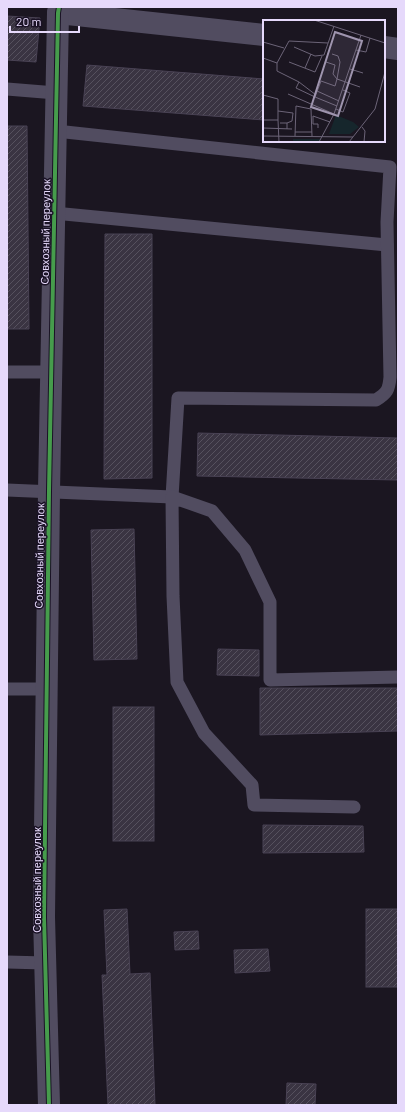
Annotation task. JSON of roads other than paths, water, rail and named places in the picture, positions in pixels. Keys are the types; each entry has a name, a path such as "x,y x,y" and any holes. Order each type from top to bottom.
{"street":[{"path":"59,10 263,35"},
{"name":"Совхозный переулок","path":"49,1105 44,917 46,689 56,93 59,10"},
{"path":"385,47 398,49"}],"lane":[{"path":"7,89 56,93"},
{"path":"56,131 394,168 393,194 387,222 390,386 385,394 376,400 178,398 172,497 177,682 204,733 252,785 254,805 354,807"},
{"path":"54,213 387,245"},
{"path":"7,372 51,372"},
{"path":"7,490 172,497 212,511 245,550 270,602 270,680 398,677"},
{"path":"7,689 46,689"},
{"path":"7,962 45,963"}]}
